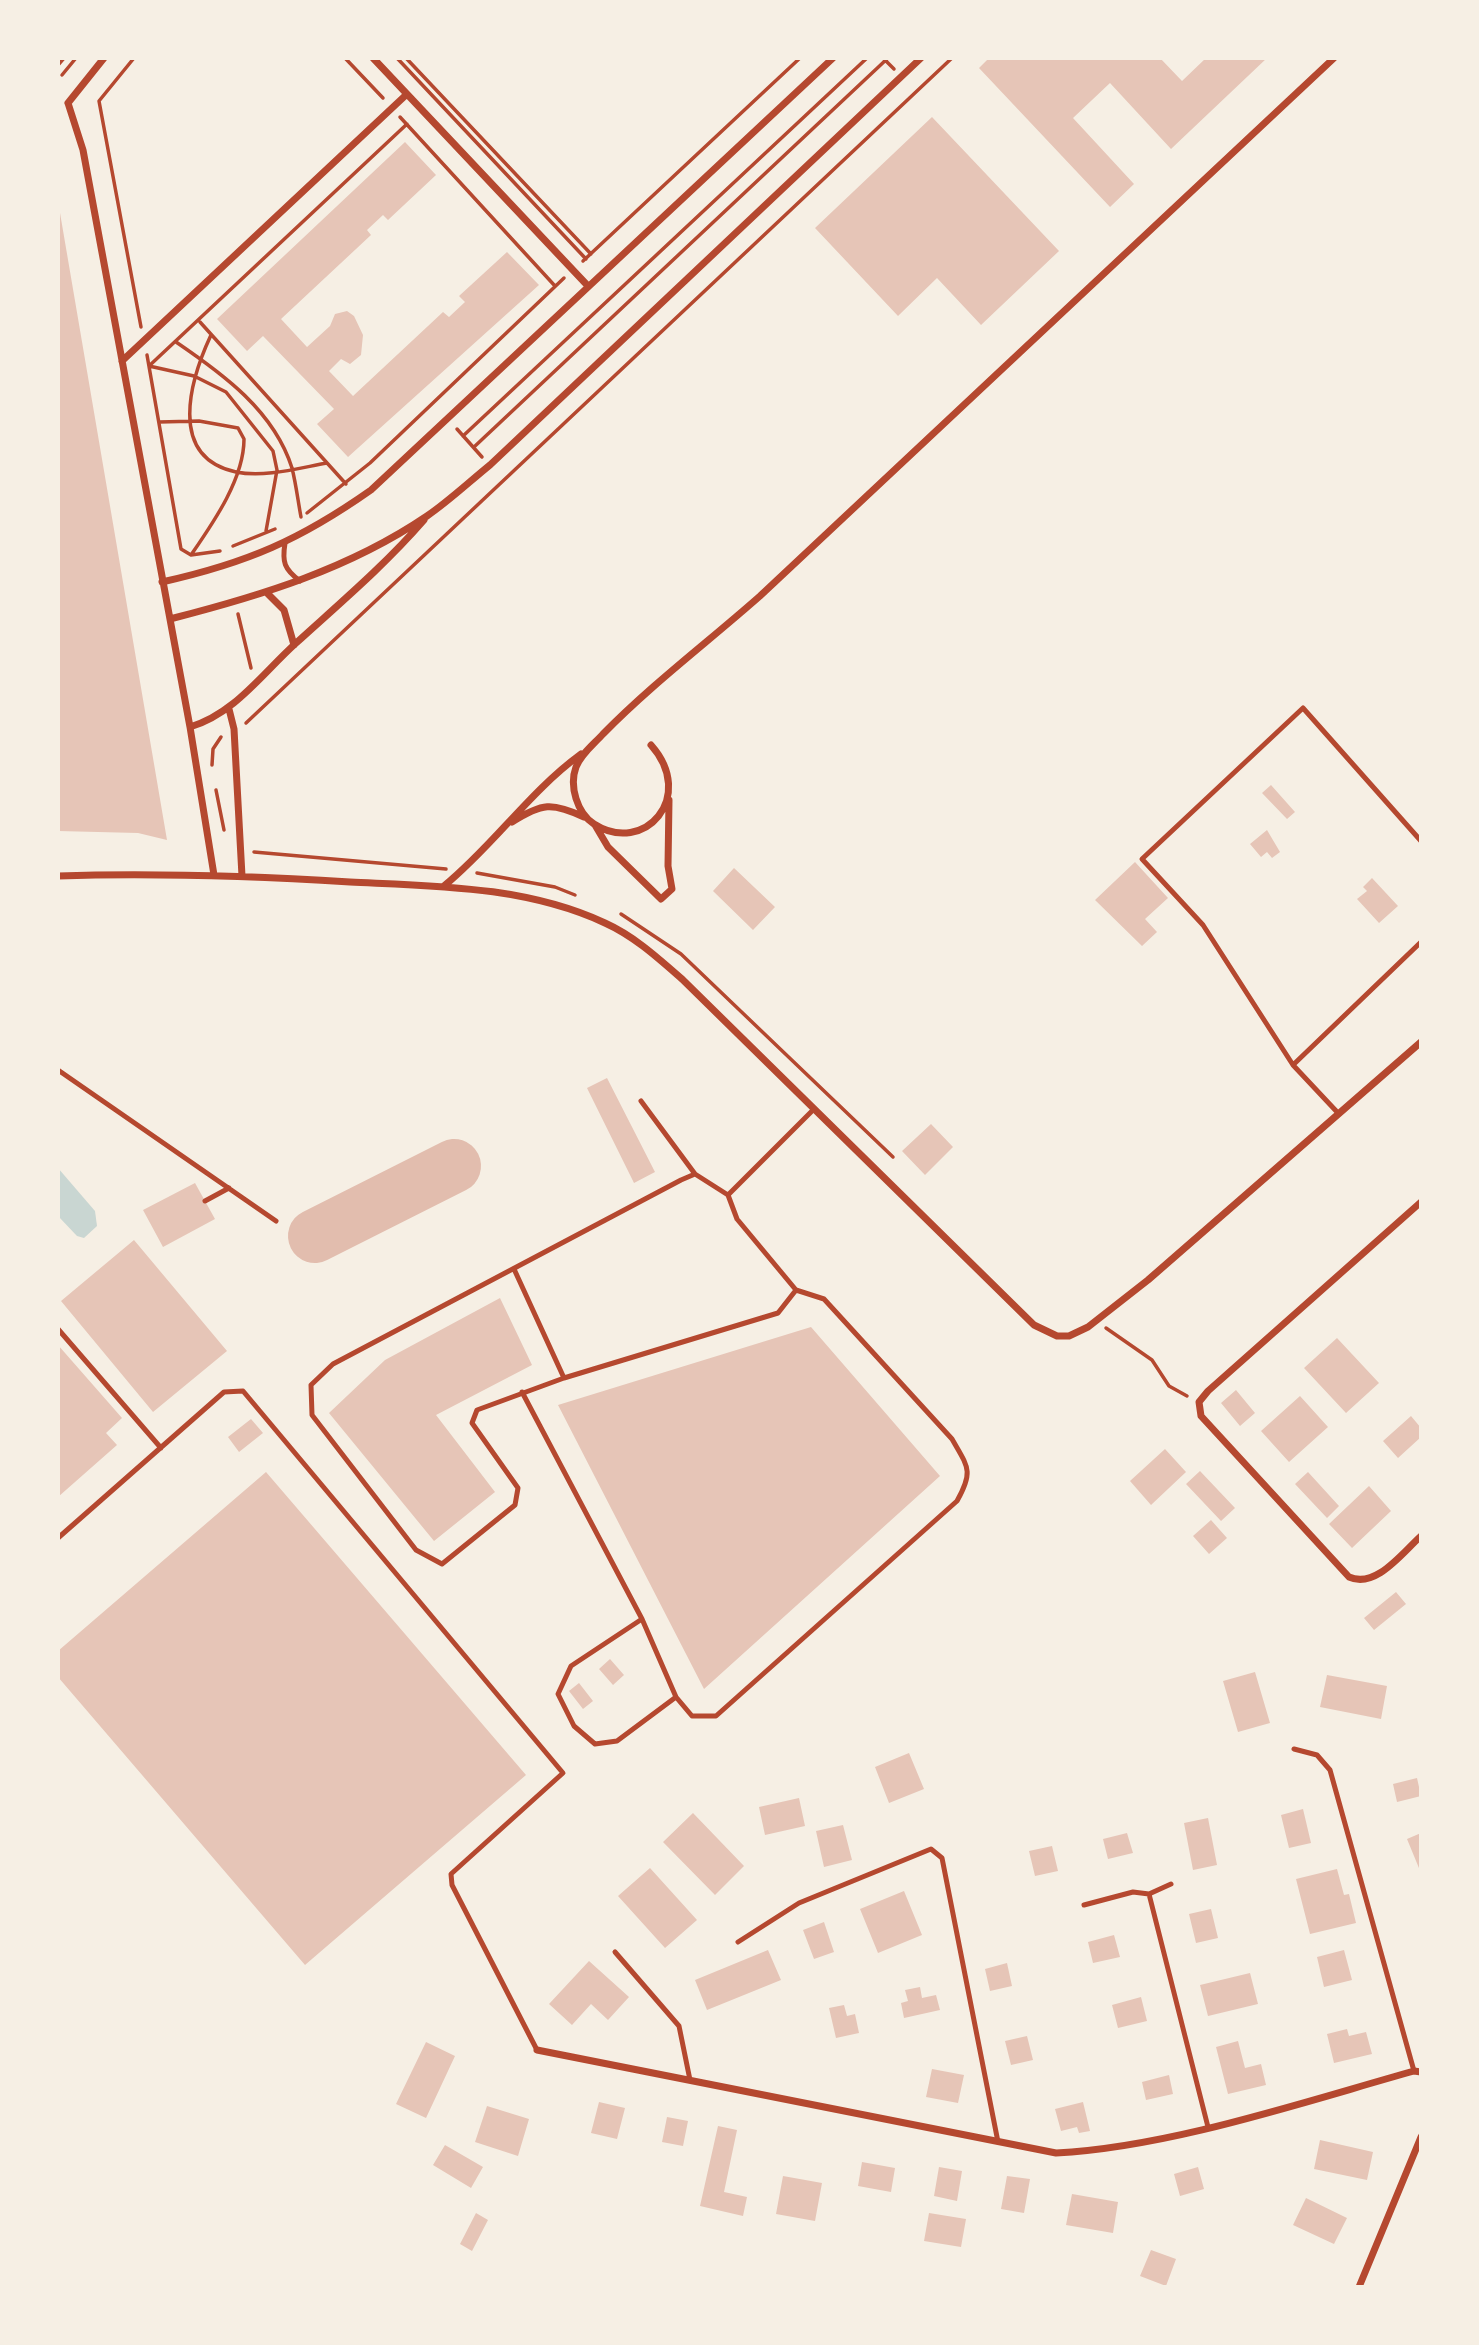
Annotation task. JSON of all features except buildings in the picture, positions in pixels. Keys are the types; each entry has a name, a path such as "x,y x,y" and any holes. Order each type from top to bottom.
{"street":[{"path":"68,103 104,58"},
{"path":"373,58 588,286"},
{"path":"162,582 226,567 285,543 332,517 371,490 833,58"},
{"path":"190,727 229,709 294,645 388,562 428,516 490,465 920,58"},
{"path":"443,886 463,871 505,827 527,799 586,751 664,677 705,645 1334,58"},
{"path":"122,361 407,94"},
{"path":"58,99 68,103"},
{"path":"68,103 83,150 190,727 214,875"},
{"path":"170,619 268,594 350,560 428,516"},
{"path":"268,594 284,610 294,645"},
{"path":"229,709 234,729 242,876"},
{"path":"594,824 608,847 661,899 672,889 668,866 670,780 664,760 651,745"},
{"path":"586,751 576,767 573,785 577,803 587,818"},
{"path":"505,827 533,809 547,805 566,808 611,832 630,832 648,825 662,812 669,795"},
{"path":"58,876 214,875 443,886 552,903 606,923 682,979 1034,1325 1057,1336 1069,1336 1095,1321 1148,1280 1421,1042"},
{"path":"1421,1202 1208,1391 1199,1402 1201,1416 1349,1577 1360,1582 1373,1579 1421,1536"},
{"path":"537,2049 1056,2153 1094,2151 1208,2127 1417,2072"},
{"path":"1359,2287 1421,2137"}],"lane":[{"path":"285,543 282,559 287,571 300,581"},
{"path":"1338,1113 1293,1065 1203,925 1142,859 1303,708 1421,841"},
{"path":"1293,1065 1421,942"},
{"path":"58,1070 276,1221"},
{"path":"522,1392 642,1619 676,1697 692,1716 716,1716 957,1501 968,1481 966,1464 952,1439 824,1299 796,1290 737,1219 728,1195 695,1174 641,1101"},
{"path":"728,1195 813,1110"},
{"path":"695,1174 333,1364 310,1385 312,1415 415,1550 442,1564 515,1505 518,1488 472,1423 477,1410 564,1378 778,1313 796,1290"},
{"path":"205,1201 229,1188"},
{"path":"514,1269 564,1378"},
{"path":"58,1329 161,1448"},
{"path":"58,1538 224,1392 243,1391 564,1773 451,1874 452,1885 537,2049"},
{"path":"642,1619 571,1666 558,1694 574,1726 595,1744 617,1741 676,1697"},
{"path":"1294,1749 1317,1755 1330,1770 1417,2072"},
{"path":"738,1942 799,1903 911,1855 931,1850 942,1858 998,2142"},
{"path":"1084,1905 1133,1892 1149,1894 1171,1884"},
{"path":"1149,1894 1208,2127"},
{"path":"615,1952 679,2026 690,2080"}],"path":[{"path":"58,65 64,58"},
{"path":"62,75 76,58"},
{"path":"134,58 99,101 181,549 191,555 222,551 284,525"},
{"path":"345,58 555,286"},
{"path":"397,58 586,259"},
{"path":"406,58 591,254"},
{"path":"292,521 346,484 434,404 555,286 800,58"},
{"path":"463,436 867,58"},
{"path":"474,447 888,58"},
{"path":"212,774 214,749 221,736 248,722 785,212 952,58"},
{"path":"149,366 407,124"},
{"path":"199,321 346,484"},
{"path":"211,335 194,376 189,406 193,433 208,457 221,467 237,472 292,469 327,463"},
{"path":"176,342 200,359 262,414 278,436 292,469 301,517"},
{"path":"149,366 194,376 226,392 273,451 277,470 266,533"},
{"path":"434,404 504,480"},
{"path":"159,422 190,421 233,425 242,422 243,415"},
{"path":"233,425 244,439"},
{"path":"191,555 207,531 237,472 244,439 250,433 258,434"},
{"path":"222,551 226,567"},
{"path":"235,602 251,669 273,698"},
{"path":"215,786 225,836"},
{"path":"242,851 463,871 555,887 580,897"},
{"path":"619,913 681,954 892,1157"},
{"path":"1095,1321 1152,1360 1168,1386 1199,1402"}],"shaded area":[{"path":"58,1168 95,1211 97,1226 84,1238 77,1236 58,1216"}],"taxiway":[{"path":"315,1236 454,1166"}]}
